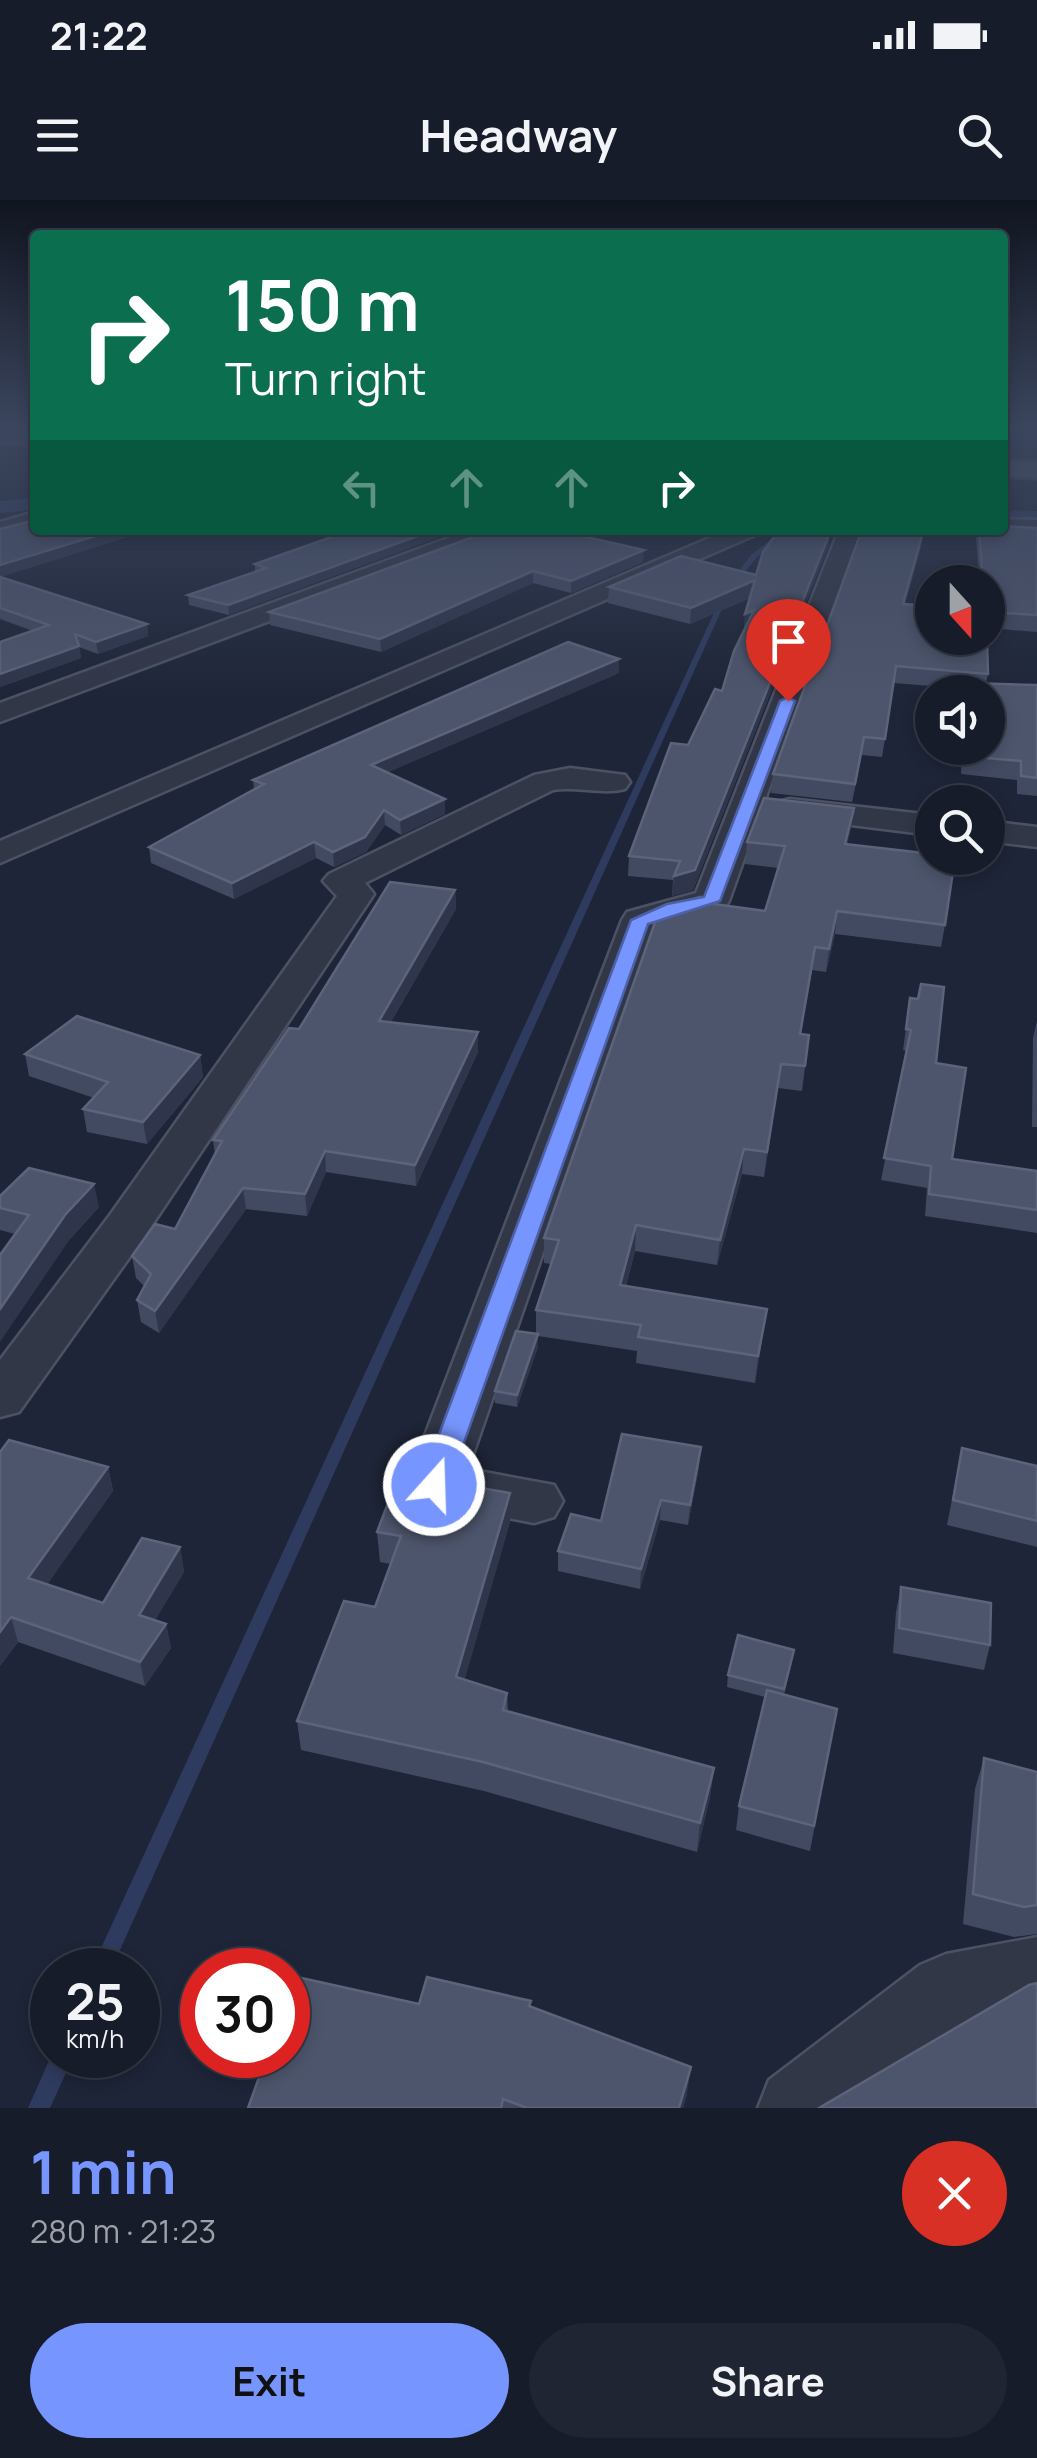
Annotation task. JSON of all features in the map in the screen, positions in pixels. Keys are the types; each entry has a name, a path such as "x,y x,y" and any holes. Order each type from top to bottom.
{"street":[{"path":"0,529 27,518"},
{"path":"1008,526 1037,527"},
{"path":"0,713 477,535"},
{"path":"0,853 734,535"},
{"path":"534,1500 434,1485 640,920 673,908 711,901 848,535"},
{"path":"0,1398 127,1226 356,894 341,881 545,782 570,778 614,782"},
{"path":"750,804 915,823"},
{"path":"1005,833 1037,836"},
{"path":"797,2108 946,1991 1037,1974"}],"building":[{"path":"30,521 30,535 99,535 0,565 0,529"},
{"path":"1008,526 1037,528 1037,615 1005,613 1005,565 982,565 979,535 1008,535"},
{"path":"337,535 420,535 228,605 188,595 266,568 255,564"},
{"path":"478,535 578,535 644,550 571,581 533,571 380,639 269,612"},
{"path":"775,535 829,535 695,870 674,876 680,861 629,856 671,743 688,745 715,689 722,691 734,651 754,610 745,614 755,580 691,608 609,587 681,556 756,575 763,552"},
{"path":"860,535 922,535 903,604 915,605 915,655 987,655 988,674 896,666 885,739 864,737 855,784 773,774"},
{"path":"0,577 147,624 96,642 75,634 79,646 0,674 0,642 49,625 0,608"},
{"path":"568,642 619,659 371,765 445,799 400,820 384,810 365,837 333,852 314,842 232,883 149,847 264,784 253,780"},
{"path":"1005,684 1037,685 1037,778 1021,776 1021,761 1005,760"},
{"path":"764,798 854,808 845,844 915,852 915,875 952,875 945,925 837,911 829,949 815,947 800,1034 809,1035 805,1066 781,1064 767,1152 744,1149 720,1240 636,1225 620,1285 767,1309 758,1356 638,1337 641,1325 536,1310 559,1240 544,1238 660,908 700,897 699,902 765,911 785,846 747,842"},
{"path":"390,882 455,890 379,1021 478,1032 415,1165 325,1151 305,1194 243,1188 155,1311 137,1300 151,1274 132,1256 155,1224 175,1229 222,1141 213,1140 289,1028 299,1029"},
{"path":"921,984 944,987 936,1063 966,1068 952,1159 1037,1171 1037,1210 929,1194 931,1166 884,1158 911,1030 906,1029 910,998 918,999"},
{"path":"77,1016 200,1055 143,1122 83,1109 108,1082 25,1054"},
{"path":"29,1168 94,1184 65,1215 0,1309 0,1255 29,1215 0,1208 0,1196"},
{"path":"516,1331 538,1334 517,1395 495,1391"},
{"path":"622,1434 701,1447 690,1505 661,1500 641,1569 558,1551 571,1514 601,1521"},
{"path":"9,1440 108,1467 28,1578 103,1603 142,1538 180,1547 139,1615 166,1624 140,1662 11,1617 0,1632 0,1452"},
{"path":"962,1448 1037,1466 1037,1521 953,1500"},
{"path":"399,1474 510,1493 456,1677 507,1693 503,1710 714,1768 700,1823 483,1762 297,1721 344,1601 375,1607 401,1536 377,1532"},
{"path":"901,1587 991,1603 990,1645 899,1628"},
{"path":"738,1635 794,1650 784,1689 728,1675"},
{"path":"767,1690 837,1709 814,1826 739,1806"},
{"path":"984,1758 1037,1772 1037,1905 1024,1907 973,1894"},
{"path":"427,1977 531,2001 529,2006 691,2067 679,2108 527,2108 503,2099 501,2108 248,2108 259,2078 310,2078 310,1980 419,2004"},
{"path":"1037,1983 1037,2108 819,2108 1029,1985"}],"waterway":[{"path":"111,1948 727,591 753,556 780,535"},
{"path":"39,2108 53,2078"}],"route":[{"path":"434,1485 640,920 673,908 711,901 788,701"}]}
